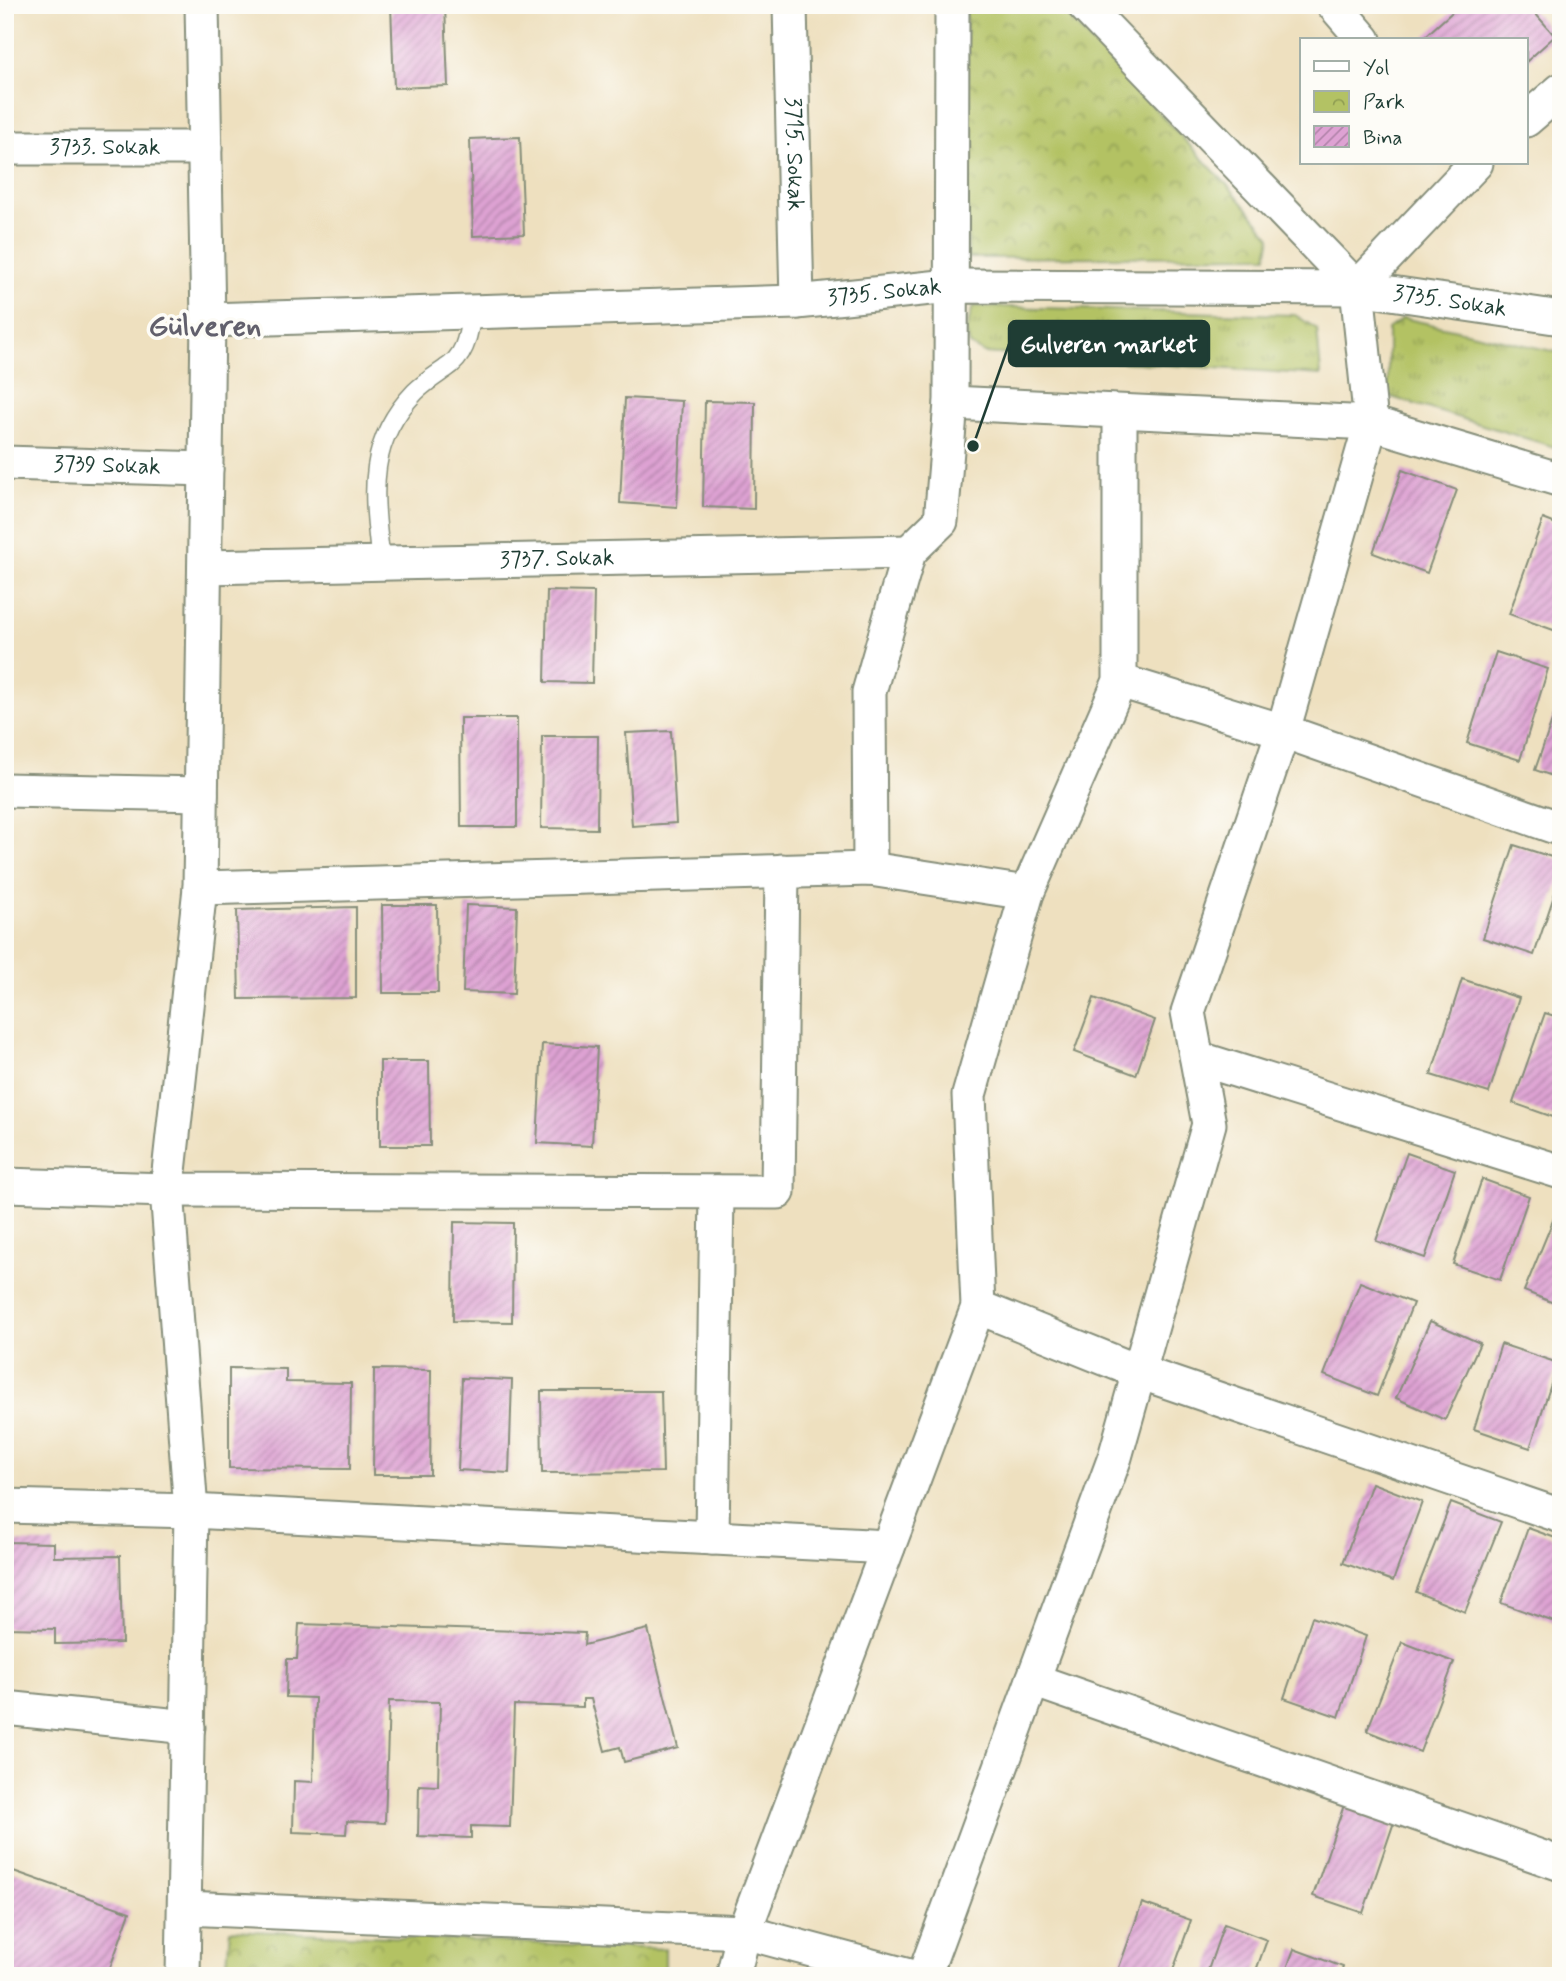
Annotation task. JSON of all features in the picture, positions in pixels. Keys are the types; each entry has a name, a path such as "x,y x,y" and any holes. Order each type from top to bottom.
{"street":[{"path":"183,1976 191,1511 167,1190 200,888 208,320 202,5"},
{"name":"3715. Sokak","path":"790,5 797,302"},
{"path":"870,869 869,692 909,552 941,521 951,403 952,5"},
{"path":"924,1976 1115,1457 1209,1124 1188,1012 1283,731 1371,423 1357,288 1084,5"},
{"path":"1334,5 1362,38"},
{"path":"1528,118 1561,90"},
{"name":"3733. Sokak","path":"5,148 205,148"},
{"path":"1357,288 1471,164"},
{"name":"3735. Sokak","path":"208,320 797,302 950,286 1357,288 1561,318"},
{"path":"951,403 1371,423 1561,480"},
{"path":"733,1976 744,1932 978,1307 969,1095 1027,893 1120,681 1120,412"},
{"name":"3739 Sokak","path":"5,463 206,469"},
{"name":"3737. Sokak","path":"205,567 909,552"},
{"path":"1120,681 1283,731 1561,829"},
{"path":"5,790 201,794"},
{"path":"200,888 870,869 1027,893"},
{"path":"5,1185 167,1190 778,1192 782,871"},
{"path":"1197,1058 1561,1172"},
{"path":"712,1538 717,1192"},
{"path":"978,1307 1139,1373 1561,1516"},
{"path":"5,1506 191,1511 888,1547"},
{"path":"1033,1680 1561,1864"},
{"path":"5,1708 188,1727"},
{"path":"185,1908 744,1932 909,1976"}],"lane":[{"path":"381,564 373,492 380,448 400,409 417,390 447,368 462,352 467,342 472,313"}],"green space":[{"path":"966,5 1057,5 1232,190 1271,237 1267,256 968,258"},
{"path":"973,306 1295,315 1317,329 1321,375 984,353 970,345 966,331"},
{"path":"1403,318 1561,353 1561,449 1388,396 1388,329"},
{"path":"230,1930 665,1949 665,1976 226,1976"}],"building":[{"path":"391,5 445,5 448,86 394,88"},
{"path":"1460,5 1528,5 1555,36 1528,60 1528,38 1423,38"},
{"path":"520,137 524,234 473,236 470,139"},
{"path":"625,398 682,401 677,507 620,503"},
{"path":"705,401 755,402 754,509 703,507"},
{"path":"1402,470 1457,490 1427,573 1373,553"},
{"path":"1543,519 1561,526 1559,632 1509,614"},
{"path":"547,591 594,592 592,683 545,682"},
{"path":"1496,652 1548,669 1520,760 1467,743"},
{"path":"1561,698 1561,779 1535,770"},
{"path":"460,718 517,718 517,827 461,827"},
{"path":"671,731 676,823 632,826 626,733"},
{"path":"542,736 598,736 597,829 541,828"},
{"path":"1514,845 1561,860 1561,875 1534,955 1483,938"},
{"path":"382,905 437,905 438,993 383,993"},
{"path":"466,905 517,907 514,994 463,992"},
{"path":"356,907 356,998 239,999 237,910"},
{"path":"1462,979 1519,998 1489,1093 1431,1075"},
{"path":"1094,998 1155,1020 1136,1075 1074,1052"},
{"path":"1545,1013 1561,1018 1559,1119 1513,1103"},
{"path":"542,1044 597,1047 592,1146 537,1143"},
{"path":"380,1061 429,1061 430,1146 380,1146"},
{"path":"1407,1153 1455,1170 1425,1258 1376,1241"},
{"path":"1482,1179 1529,1196 1500,1280 1453,1264"},
{"path":"1561,1201 1561,1306 1524,1291"},
{"path":"454,1222 513,1223 512,1322 453,1321"},
{"path":"1360,1282 1413,1303 1377,1396 1324,1375"},
{"path":"1430,1321 1480,1343 1445,1420 1396,1398"},
{"path":"1501,1344 1558,1363 1530,1448 1474,1429"},
{"path":"229,1368 286,1369 286,1382 351,1383 350,1469 229,1468"},
{"path":"374,1369 431,1370 430,1475 373,1475"},
{"path":"462,1378 512,1380 509,1473 458,1470"},
{"path":"541,1391 661,1391 663,1472 542,1473"},
{"path":"1372,1483 1422,1502 1393,1581 1343,1563"},
{"path":"1451,1503 1501,1522 1465,1612 1416,1592"},
{"path":"1528,1528 1561,1540 1561,1613 1557,1623 1501,1603"},
{"path":"5,1542 54,1543 54,1557 120,1556 122,1643 55,1644 55,1629 5,1628"},
{"path":"1312,1617 1366,1636 1339,1717 1284,1698"},
{"path":"299,1624 585,1633 584,1645 648,1629 678,1748 624,1762 620,1747 605,1751 591,1699 583,1699 583,1707 514,1705 510,1827 471,1826 471,1838 418,1836 419,1785 438,1786 440,1702 389,1701 385,1823 347,1821 346,1834 293,1832 294,1781 313,1782 315,1698 286,1697 287,1659 297,1659"},
{"path":"1402,1642 1454,1662 1420,1752 1367,1731"},
{"path":"1344,1805 1394,1822 1363,1913 1313,1896"},
{"path":"5,1868 130,1912 107,1976 5,1976"},
{"path":"1142,1903 1191,1920 1171,1976 1116,1976"},
{"path":"1224,1924 1267,1940 1254,1976 1206,1976"},
{"path":"1294,1949 1343,1967 1340,1976 1284,1976"}],"place":[{"name":"Gulveren market","path":"973,446"}],"district":[{"name":"Gülveren","path":"205,326"}]}
